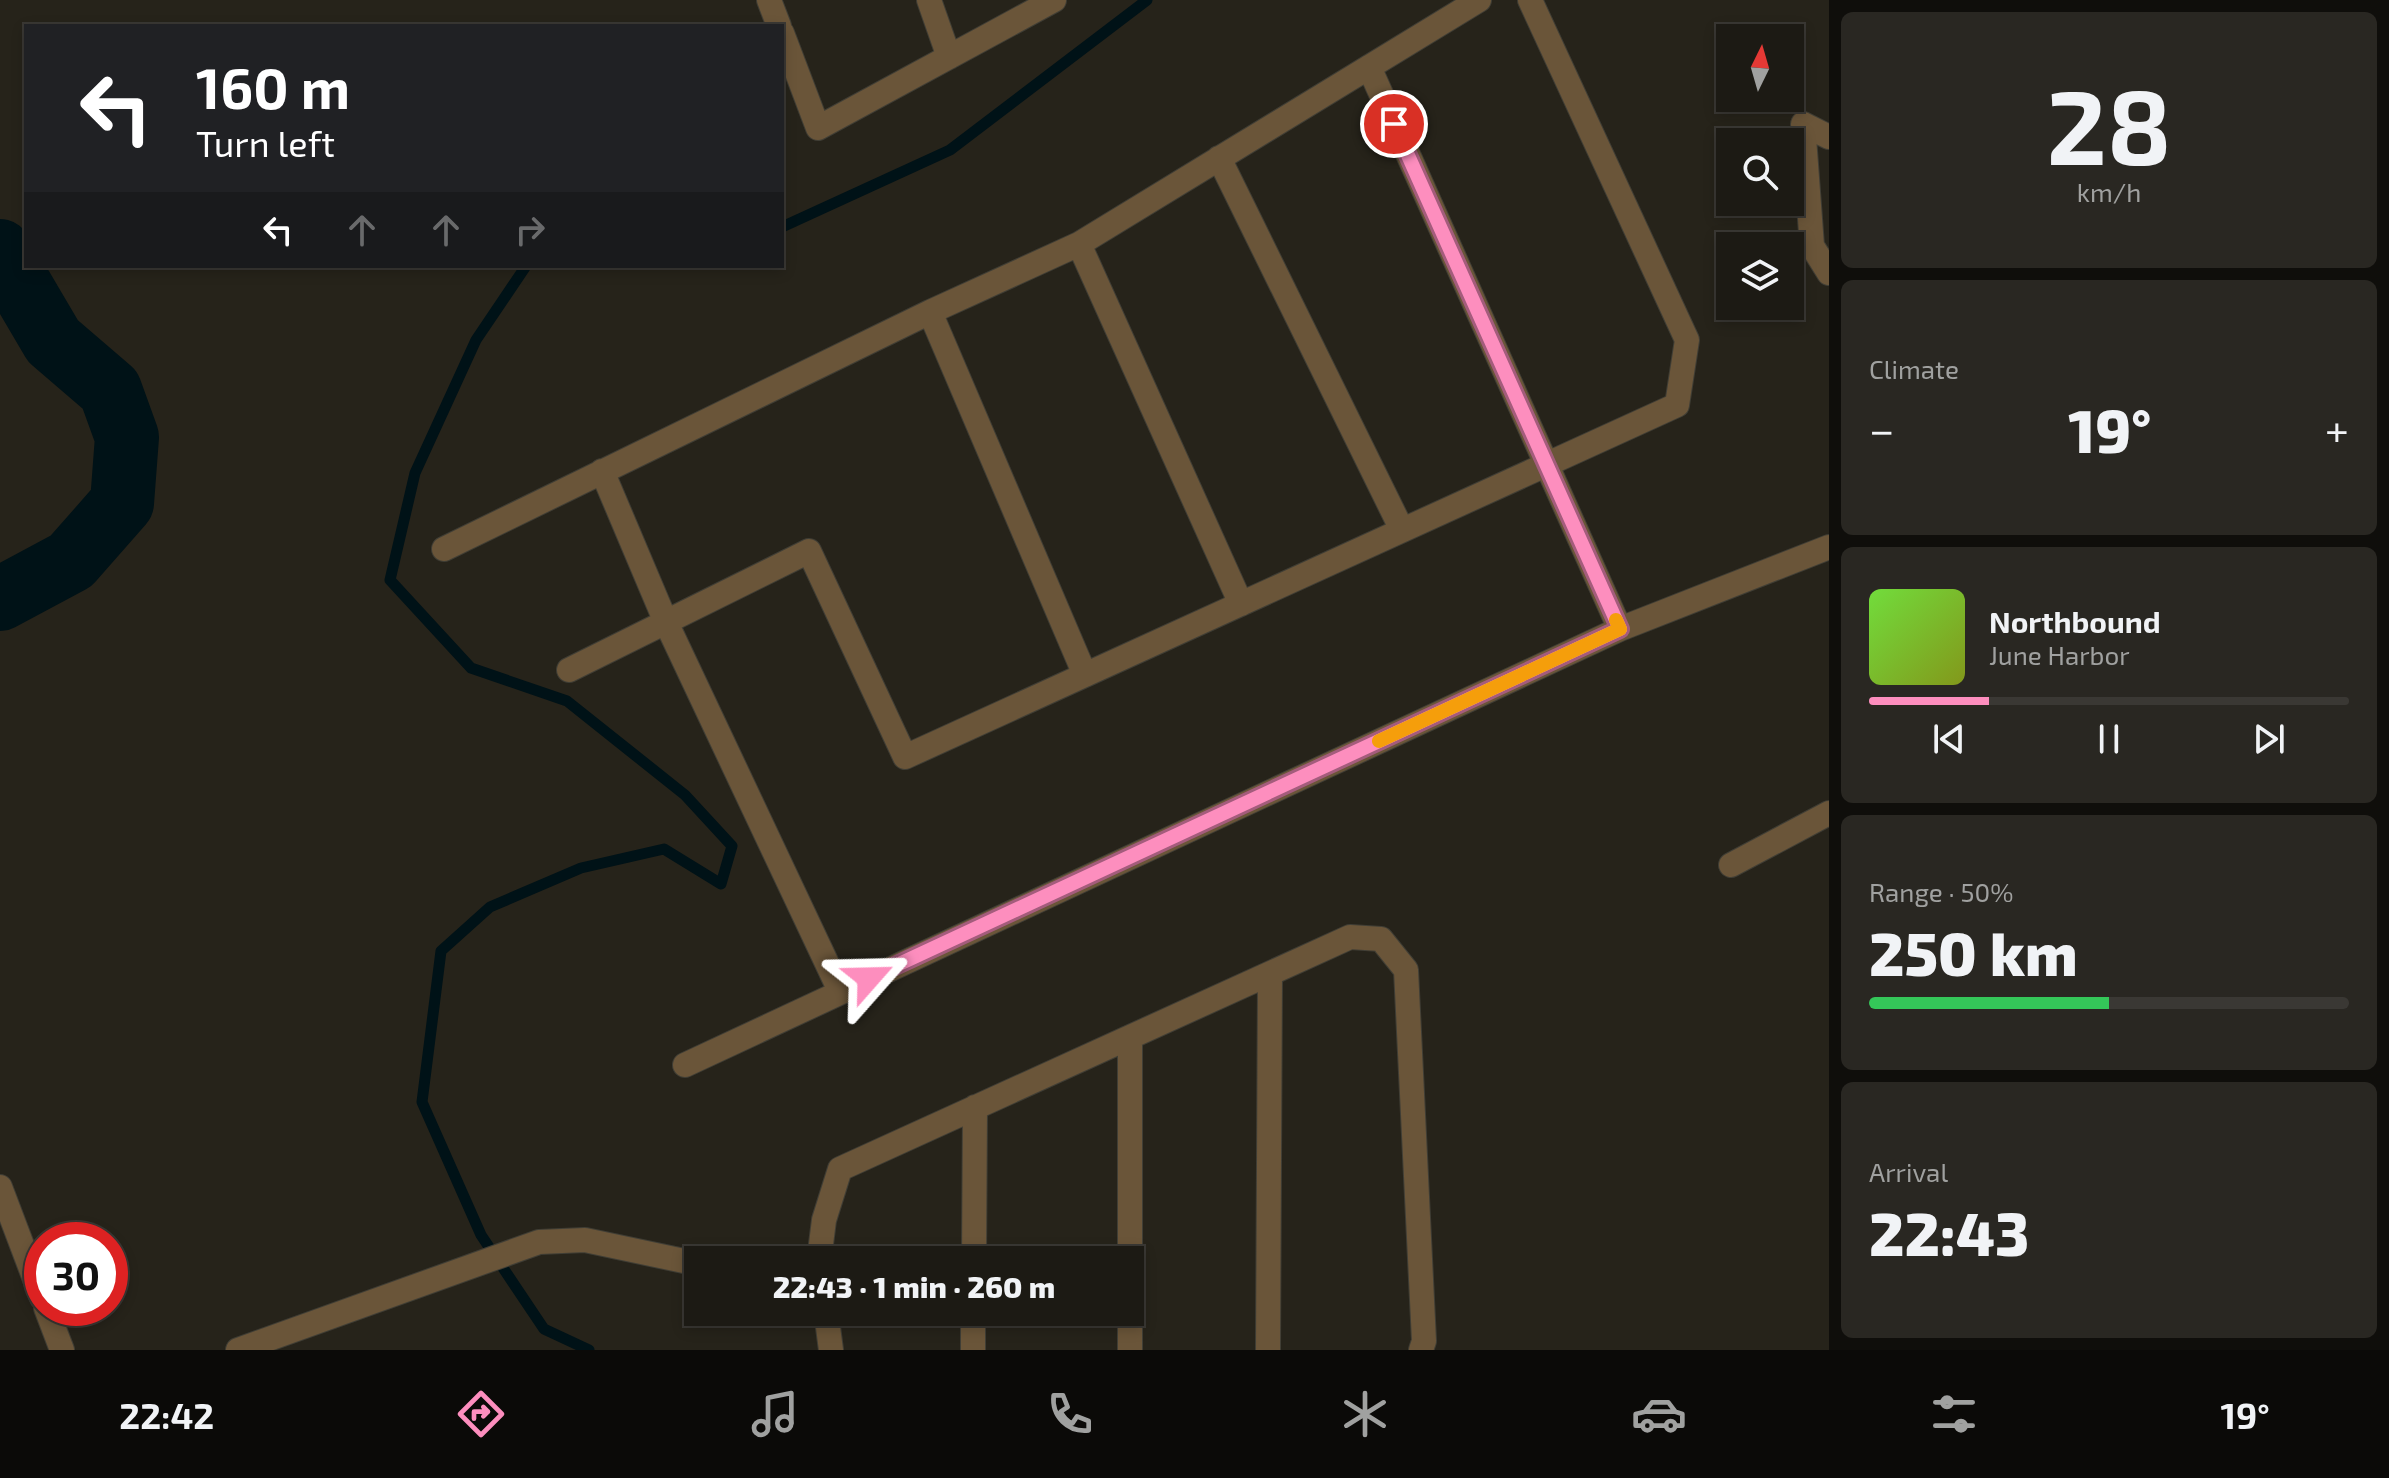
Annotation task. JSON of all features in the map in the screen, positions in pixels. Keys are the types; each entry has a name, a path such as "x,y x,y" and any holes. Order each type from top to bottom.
{"street":[{"path":"769,0 778,24"},
{"path":"929,0 949,57"},
{"path":"784,38 818,128 1054,0"},
{"path":"444,549 930,312 1079,244 1479,0"},
{"path":"569,670 809,551 905,757 1677,405 1687,340 1530,0"},
{"path":"1369,67 1620,629"},
{"path":"1829,137 1803,124 1820,245 1829,273"},
{"path":"1219,158 1402,530"},
{"path":"1079,244 1241,604"},
{"path":"930,312 1085,675"},
{"path":"602,471 665,620 840,991"},
{"path":"685,1065 1620,629 1829,547"},
{"path":"1731,865 1829,813"},
{"path":"821,1246 824,1220 840,1169 1350,937 1381,939 1406,970 1424,1341 1421,1350"},
{"path":"1268,1350 1270,974"},
{"path":"1130,1037 1130,1350"},
{"path":"974,1246 975,1107"},
{"path":"0,1187 24,1250"},
{"path":"238,1350 539,1242 585,1240 684,1261"},
{"path":"53,1326 62,1350"},
{"path":"826,1326 831,1350"},
{"path":"973,1326 973,1350"}],"waterway":[{"path":"784,226 950,150 1147,0"},
{"path":"0,251 53,341 110,390 127,437 122,503 71,561 0,599"},
{"path":"525,268 476,340 415,473 390,580 471,668 567,701 685,795 732,846 721,884 664,849 581,868 490,907 441,951 422,1102 481,1235 544,1329 589,1350"}],"slow traffic":[{"path":"1379,741 1620,629 1616,620"}],"route":[{"path":"869,978 1620,629 1394,124"}]}
